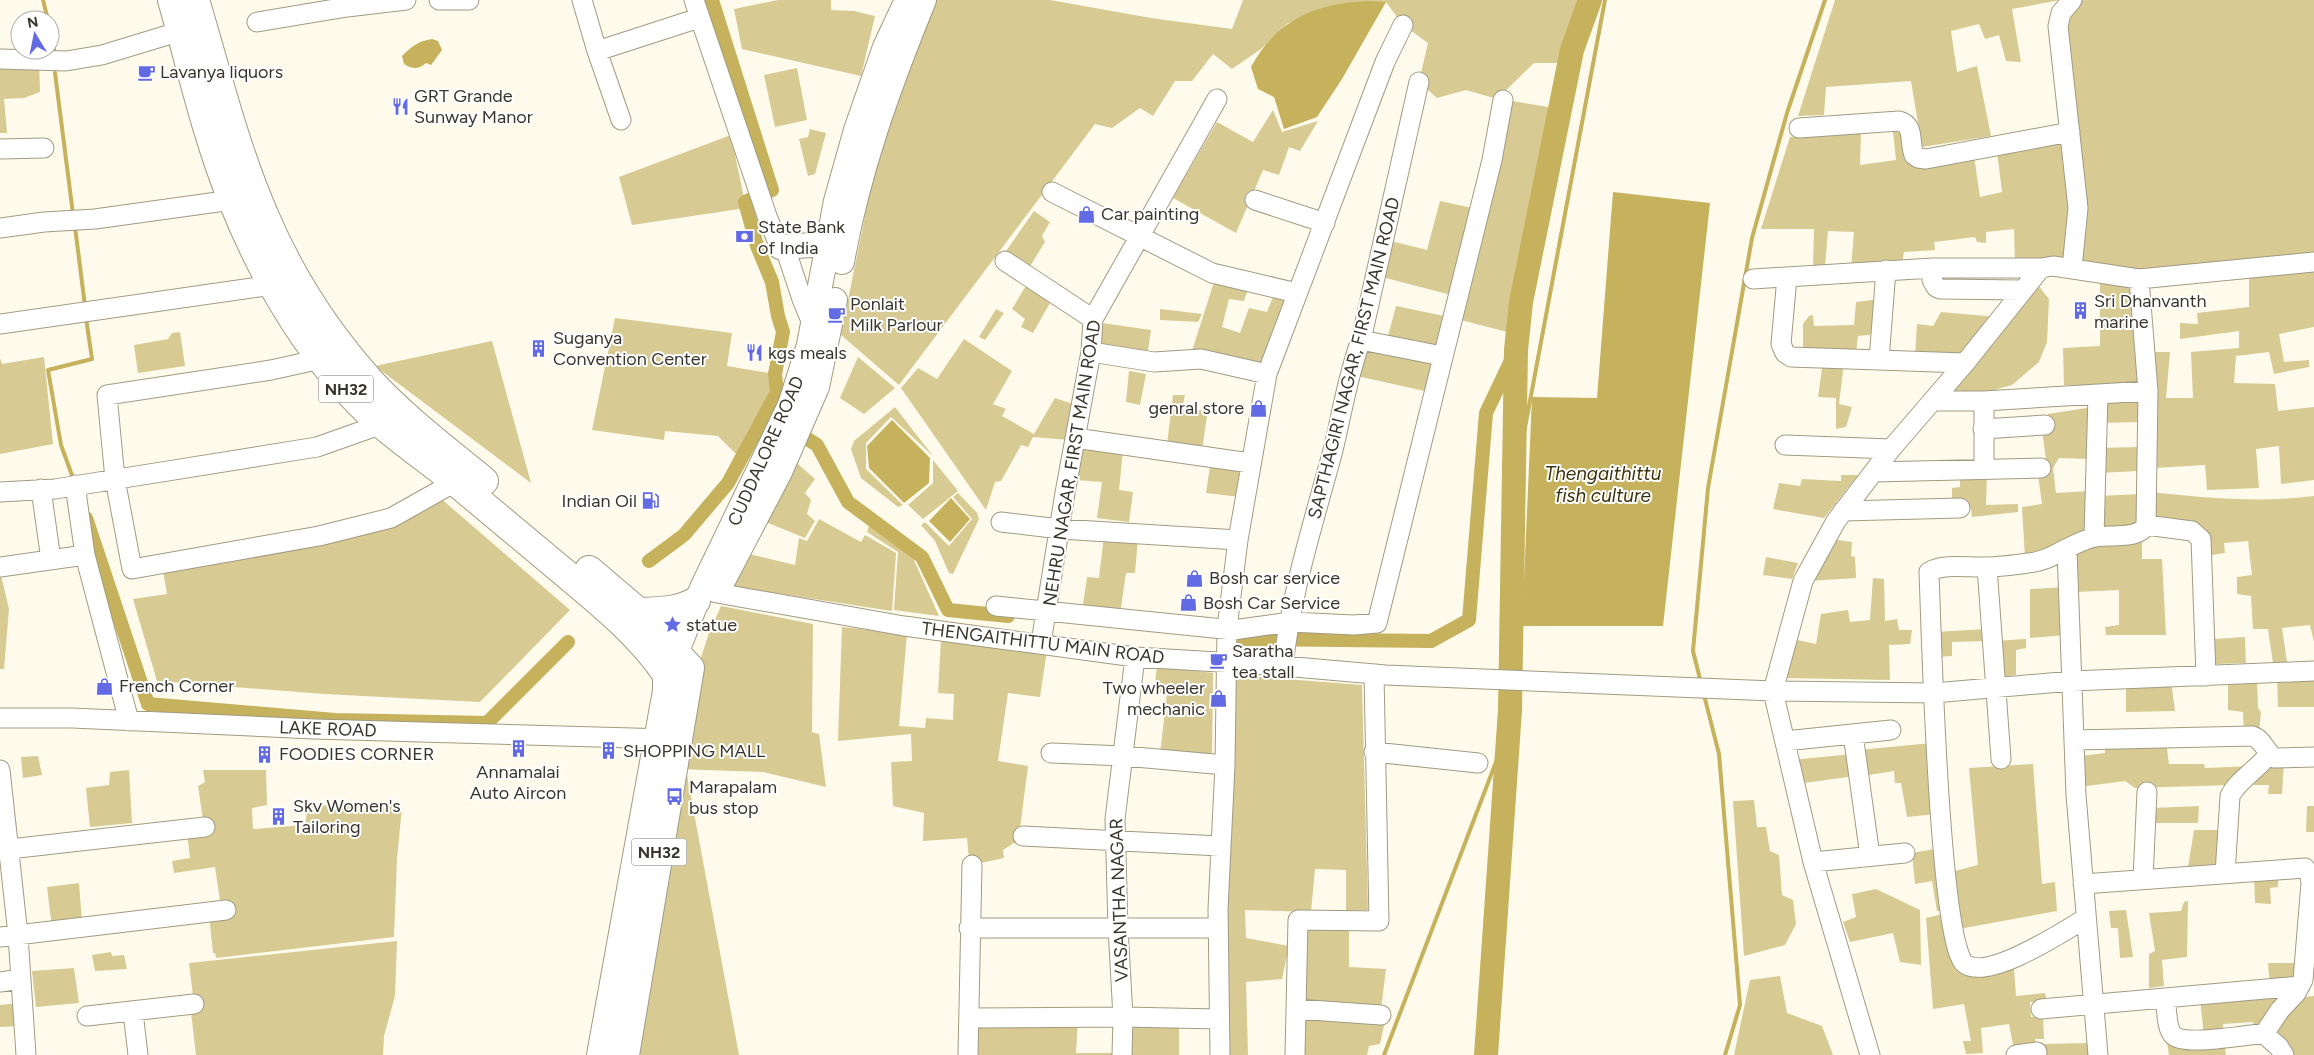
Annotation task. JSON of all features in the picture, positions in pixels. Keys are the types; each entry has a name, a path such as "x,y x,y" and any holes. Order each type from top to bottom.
{"highway":[{"name":"NH32","path":"172,0 209,130 232,200 273,285 301,332 370,380 398,409 564,560 642,644 680,669"},
{"name":"NH32","path":"195,0 250,181 266,221 357,401 382,424 456,482 638,612 680,669"},
{"path":"638,612 670,611 684,608 705,594"},
{"name":"NH32","path":"625,1055 667,739 667,691 680,669"},
{"name":"NH32","path":"601,1055 667,739"}],"main road":[{"name":"CUDDALORE ROAD","path":"818,343 828,244 836,201 856,130 885,47 907,0"},
{"name":"CUDDALORE ROAD","path":"680,669 705,594 772,468 790,405 808,384 859,181 883,105 924,0"},
{"path":"780,247 828,244"}],"street":[{"path":"257,22 347,3 406,0"},
{"path":"440,0 469,0"},
{"path":"582,0 621,120"},
{"path":"694,0 752,174 780,247 778,257 792,304 818,343"},
{"path":"2072,0 2061,13 2058,26 2078,208 2072,268"},
{"path":"597,51 699,18"},
{"path":"1220,1055 1218,928 1220,846 1225,766 1226,644 1238,540 1250,463 1266,374 1385,62 1403,25"},
{"path":"0,59 66,61 102,55 181,31"},
{"name":"SAPTHAGIRI NAGAR, FIRST MAIN ROAD","path":"1284,659 1293,594 1332,451 1350,368 1361,340 1419,82"},
{"name":"NEHRU NAGAR, FIRST MAIN ROAD","path":"1042,640 1091,352 1093,319 1217,98"},
{"path":"1226,644 1233,630 1376,623 1492,160 1503,100"},
{"path":"1799,128 1899,121 1906,123 1909,127 1914,155 1918,158 1926,159 2070,132"},
{"path":"0,149 44,148"},
{"path":"1052,192 1139,238 1212,273 1297,293"},
{"path":"0,228 44,222 94,219 232,200"},
{"path":"1255,200 1325,223"},
{"path":"1005,261 1093,319"},
{"path":"1753,279 1932,268 2041,268 2053,266 2139,279 2314,262"},
{"path":"1932,268 1933,284 1940,288 2022,290"},
{"path":"1870,1055 1813,862 1773,691 1803,581 1820,548 1843,511 1891,449 1934,401 2041,268"},
{"path":"1880,360 1886,270"},
{"path":"1787,277 1781,344 1784,353 1791,357 1965,363"},
{"path":"2086,918 2025,954 2000,963 1984,967 1971,966 1961,958 1955,938 1942,845 1929,572 1938,568 1987,567 2031,563 2067,550 2094,537 2134,534 2140,532 2146,525 2148,391 2139,279"},
{"path":"0,324 273,285"},
{"path":"1361,340 1442,356"},
{"path":"331,352 271,370 106,395 115,479 132,569 319,536 391,518 456,482"},
{"path":"1091,352 1154,362 1201,360 1266,374"},
{"path":"1934,401 1984,401 2148,391"},
{"path":"2094,537 2098,394"},
{"path":"1984,401 1984,469"},
{"path":"0,492 41,490 317,446 382,424"},
{"path":"1983,428 2045,425"},
{"path":"1075,438 1250,463"},
{"path":"1786,445 1891,449"},
{"path":"1874,472 2041,468"},
{"path":"75,485 85,555 129,721"},
{"path":"41,490 51,560"},
{"path":"1843,511 1960,508"},
{"path":"1001,522 1060,529 1238,540"},
{"path":"2146,525 2192,532 2201,539 2206,676"},
{"path":"2067,550 2074,740 2092,1004 2098,1055"},
{"path":"0,567 85,555"},
{"path":"1987,567 2001,759"},
{"name":"THENGAITHITTU MAIN ROAD","path":"705,594 904,626 1042,640 1135,657 1226,644 1284,659 1380,675 1773,691 1934,693 2072,681 2314,671"},
{"path":"996,606 1047,614 1156,623 1226,644"},
{"name":"VASANTHA NAGAR","path":"1122,1055 1123,1017 1115,819 1135,657"},
{"path":"1295,1055 1298,920 1379,921 1374,752 1380,675"},
{"name":"LAKE ROAD","path":"0,718 667,739"},
{"path":"1785,741 1891,730"},
{"path":"1853,734 1870,856"},
{"path":"2074,740 2252,736 2261,741 2269,754 2280,759 2314,757"},
{"path":"1374,752 1478,763"},
{"path":"1051,753 1124,756 1225,766"},
{"path":"2225,874 2232,790 2257,769 2269,754"},
{"path":"0,770 9,936 20,979 26,1055"},
{"path":"2143,879 2147,792"},
{"path":"4,849 205,828"},
{"path":"1023,836 1220,846"},
{"path":"1813,862 1904,853"},
{"path":"968,1055 969,928 972,865"},
{"path":"2083,884 2305,868 2310,874 2311,883 2310,940 2305,968 2300,986 2280,1010 2264,1034"},
{"path":"9,936 226,910"},
{"path":"969,928 1218,928"},
{"path":"0,982 20,979"},
{"path":"2041,1009 2300,986"},
{"path":"2165,998 2170,1031 2180,1039 2264,1034 2279,1046 2284,1055"},
{"path":"87,1016 194,1004"},
{"path":"1296,1009 1381,1015"},
{"path":"134,1012 138,1055"},
{"path":"969,1018 1123,1017 1219,1019"},
{"path":"2016,1055 2036,1052"}],"shaded area":[{"path":"778,0 831,0 831,10 854,11 875,16 861,76 742,49 734,9"},
{"path":"937,0 1050,0 1151,18 1232,29 1243,0 1588,0 1561,63 1534,63 1497,99 1466,90 1437,98 1419,82 1428,43 1403,25 1386,2 1288,23 1261,49 1232,69 1213,54 1192,81 1175,81 1153,116 1140,108 1112,128 1095,124 899,385 841,335 879,146"},
{"path":"1835,0 2060,0 2012,9 2021,62 2006,61 1999,35 1985,39 1979,24 1951,31 1957,72 1977,66 1991,136 1922,147 1911,81 1826,87 1824,115 1798,116"},
{"path":"2076,0 2314,0 2314,262 2139,279 2072,268 2058,26"},
{"path":"0,63 39,64 40,92 24,98 4,99 7,133 0,133"},
{"path":"797,68 807,120 775,127 764,75"},
{"path":"1512,101 1554,108 1511,333 1457,319"},
{"path":"1273,110 1282,132 1318,121 1300,151 1289,147 1279,175 1263,170 1236,233 1173,198 1217,122 1253,142"},
{"path":"810,129 826,133 815,174 808,176 799,139 808,137"},
{"path":"1904,131 1909,163 1974,156 1980,197 2002,192 1997,151 2066,139 2075,212 2067,262 2015,263 2014,229 1986,232 1986,243 1977,242 1975,237 1934,242 1935,250 1904,252 1902,264 1851,268 1854,232 1828,231 1825,267 1813,267 1814,229 1761,229 1790,137 1861,132 1860,165 1896,160 1893,132"},
{"path":"731,135 746,208 632,225 619,177"},
{"path":"1440,201 1477,209 1455,296 1382,277 1391,241 1427,250"},
{"path":"1034,211 1050,222 1042,236 1045,242 1029,268 1004,254"},
{"path":"2314,269 2314,327 2279,334 2284,362 2309,360 2309,367 2274,374 2269,352 2236,356 2234,383 2275,384 2278,411 2314,407 2314,480 2281,484 2279,446 2256,449 2259,488 2207,490 2205,465 2155,468 2151,352 2170,352 2166,398 2193,398 2191,352 2239,348 2239,331 2180,339 2180,323 2198,324 2197,313 2249,307 2249,275"},
{"path":"1030,279 1055,294 1033,333 1021,327 1025,319 1012,309"},
{"path":"1215,279 1249,286 1244,301 1229,299 1222,327 1240,333 1249,308 1267,312 1275,292 1292,295 1263,367 1191,354"},
{"path":"2100,279 2135,283 2143,387 2064,385 2063,348 2100,346"},
{"path":"2034,280 2049,299 2047,342 2039,362 2012,385 1980,394 1944,395"},
{"path":"1880,299 1877,334 1858,336 1856,354 1803,348 1803,324 1809,316 1813,315 1814,326 1854,325 1856,302"},
{"path":"1396,306 1449,317 1441,349 1388,336"},
{"path":"996,309 1004,313 985,340 979,337"},
{"path":"1160,309 1202,314 1198,322 1160,320"},
{"path":"1941,312 1997,317 1962,358 1915,356 1917,324 1933,326"},
{"path":"615,318 732,333 727,366 775,374 777,392 741,459 718,436 665,431 664,440 592,430"},
{"path":"1102,323 1151,330 1147,357 1102,350"},
{"path":"180,332 185,366 138,373 134,345 168,339 172,333"},
{"path":"964,339 1012,371 993,404 1006,409 1002,416 1034,434 1055,398 1073,404 1070,440 1033,437 1028,447 1021,445 1001,481 995,482 986,510 901,388 918,368 937,379"},
{"path":"492,341 531,483 375,366"},
{"path":"1368,345 1436,361 1429,392 1357,376"},
{"path":"44,357 53,444 0,454 0,358 2,364"},
{"path":"858,357 895,388 864,414 840,398"},
{"path":"1823,362 1844,363 1839,404 1852,407 1846,427 1836,429 1836,398 1818,397"},
{"path":"1129,371 1146,374 1140,405 1126,402"},
{"path":"1173,395 1185,395 1182,410 1202,410 1202,415 1207,416 1202,450 1167,444"},
{"path":"2140,395 2138,422 2101,423 2102,397"},
{"path":"895,407 933,456 891,417 866,443 866,469 903,505 898,507 861,478 851,449 854,441"},
{"path":"2093,407 2091,459 2059,458 2053,468 2056,493 2091,491 2088,534 2025,557 2022,507 2042,504 2038,475 2048,473 2042,431 2050,431 2048,414"},
{"path":"1082,443 1123,450 1119,490 1133,492 1129,522 1097,518 1102,482 1075,480"},
{"path":"2138,447 2138,471 2099,473 2100,448"},
{"path":"791,458 815,479 805,493 811,500 807,514 815,521 805,538 761,520"},
{"path":"933,460 958,491 923,519 908,505 933,483"},
{"path":"1211,460 1246,464 1240,497 1206,493"},
{"path":"1987,473 1986,505 2018,504 2018,512 1972,517 1971,508 1962,509 1952,506 1952,488 1960,487 1960,480 1979,479"},
{"path":"1841,475 1858,475 1824,518 1773,509 1779,483 1800,486 1802,479 1841,481"},
{"path":"2151,492 2212,498 2252,499 2314,496 2314,642 2310,625 2282,628 2287,662 2273,663 2268,629 2253,629 2251,596 2237,594 2237,577 2252,575 2248,541 2224,543 2225,553 2211,555 2209,538 2150,520"},
{"path":"958,493 977,513 979,519 953,574 949,573 935,541 921,525 925,522 949,546 972,519 953,497"},
{"path":"2141,494 2140,528 2098,531 2099,496"},
{"path":"439,497 570,610 480,702 324,694 157,681 133,599 167,594 163,571"},
{"path":"819,519 861,542 865,535 896,553 892,611 729,586 745,553 795,565 799,538 807,541"},
{"path":"870,522 909,549 939,616 894,610 898,552 867,532"},
{"path":"1839,529 1838,540 1852,542 1851,556 1855,557 1856,578 1808,581"},
{"path":"1104,536 1138,538 1135,573 1126,573 1120,615 1082,611 1087,577 1099,578"},
{"path":"2142,538 2142,559 2162,559 2166,635 2106,635 2105,627 2119,625 2119,590 2076,592 2071,554 2096,543"},
{"path":"1766,557 1798,563 1792,579 1763,575"},
{"path":"0,571 9,609 4,669 0,669"},
{"path":"1873,578 1884,579 1885,621 1897,619 1899,630 1912,630 1910,644 1889,645 1890,680 1785,678 1797,640 1816,644 1821,614 1848,610 1850,622 1870,620"},
{"path":"2066,587 2067,635 2030,638 2030,589"},
{"path":"721,606 813,624 812,732 819,734 826,787 763,772 677,769 692,685 709,633"},
{"path":"842,627 907,634 899,726 925,728 926,718 953,720 954,694 938,693 941,639 1047,650 1040,697 1008,693 998,761 1028,766 1018,844 1014,843 1003,850 1004,858 976,864 969,860 967,838 923,841 924,813 893,806 891,762 912,761 911,734 838,741"},
{"path":"1986,629 1986,641 1952,642 1952,656 1937,657 1935,632"},
{"path":"2245,637 2246,663 2216,664 2214,639"},
{"path":"2026,639 2026,648 2016,650 2016,675 2001,677 1995,641"},
{"path":"1157,666 1213,673 1212,759 1160,754 1167,694 1154,692"},
{"path":"2314,674 2314,707 2278,707 2277,676"},
{"path":"1235,675 1362,685 1368,910 1346,911 1346,870 1315,869 1311,912 1245,910 1246,938 1289,946 1282,979 1246,982 1248,1055 1227,1055 1225,969"},
{"path":"2257,678 2258,708 2261,712 2259,733 2244,734 2243,712 2228,710 2228,679"},
{"path":"2171,680 2175,711 2126,712 2126,684"},
{"path":"2166,741 2169,764 2204,764 2205,768 2253,766 2232,785 2135,788 2125,781 2079,787 2081,756 2105,753 2106,743"},
{"path":"1932,743 1936,814 1907,817 1901,783 1895,783 1894,771 1862,776 1858,750"},
{"path":"1853,754 1855,776 1797,784 1791,760"},
{"path":"38,756 42,775 23,778 21,757"},
{"path":"2269,761 2284,762 2282,794 2268,794 2269,785 2240,785"},
{"path":"2033,764 2042,884 2055,882 2057,911 1959,929 1951,872 1978,865 1969,768"},
{"path":"129,770 132,823 90,827 86,788 109,785 110,772"},
{"path":"203,770 266,770 267,805 252,808 253,829 305,825 308,805 402,807 397,859 394,937 216,958 215,953 213,953 209,914 221,907 215,867 174,873 172,861 190,858 187,832 203,820 198,786 205,782"},
{"path":"687,775 739,1055 630,1055 676,776"},
{"path":"1754,800 1757,827 1766,827 1770,851 1779,855 1782,895 1793,900 1796,924 1785,945 1744,956 1733,801"},
{"path":"2199,806 2198,823 2152,823 2153,808"},
{"path":"2307,806 2314,806 2314,832 2306,832"},
{"path":"2194,830 2224,830 2223,866 2188,867"},
{"path":"1940,848 1948,910 1937,911 1932,881 1915,884 1912,853"},
{"path":"2278,873 2278,887 2270,888 2271,904 2255,903 2254,875"},
{"path":"79,883 82,922 52,928 47,887"},
{"path":"1876,889 1920,910 1921,965 1900,962 1893,933 1850,942 1843,922 1856,917 1852,894"},
{"path":"2188,901 2187,957 2162,960 2164,986 2149,988 2149,954 2155,951 2149,913 2181,911 2184,902"},
{"path":"2126,910 2133,957 2120,958 2118,928 2111,928 2109,911"},
{"path":"1947,913 1976,975 2014,969 2016,996 2045,993 2047,1001 2030,1002 2031,1017 2043,1017 2044,1039 2035,1039 2036,1044 2014,1050 2009,1024 1981,1028 1983,1053 1966,1054 1963,1041 1971,1041 1964,1004 1933,1009 1926,918"},
{"path":"1301,923 1349,925 1349,967 1386,969 1381,1009 1387,1012 1380,1044 1369,1046 1367,1055 1298,1055"},
{"path":"397,941 395,996 384,1036 383,1055 196,1055 191,1012 194,1004 189,963"},
{"path":"111,952 112,956 124,955 127,969 95,971 92,955"},
{"path":"2268,963 2303,963 2298,984 2270,986"},
{"path":"74,968 79,1003 36,1007 32,971"},
{"path":"1780,976 1787,1013 1822,1026 1833,1055 1734,1055 1750,980"},
{"path":"2294,990 2254,1031 2253,1022 2223,1024 2224,1034 2204,1036 2200,998"},
{"path":"2314,996 2314,1055 2287,1055 2271,1030 2295,998"},
{"path":"20,1003 22,1026 0,1027 0,1005"},
{"path":"1078,1019 1076,1053 1120,1053 1120,1055 971,1055 972,1021"},
{"path":"1126,1020 1179,1020 1179,1055 1124,1055"},
{"path":"2166,1035 2224,1041 2226,1055 2169,1055"},
{"path":"2092,1043 2093,1055 2041,1055 2042,1044"}],"water":[{"path":"1369,1 1386,2 1342,79 1317,117 1284,129 1274,97 1258,89 1251,67 1261,50 1286,26 1300,17 1332,5"},
{"path":"432,39 438,41 442,50 431,65 426,63 421,67 413,68 404,64 402,56 406,52 419,43"},
{"name":"Thengaithittu fish culture","path":"1613,192 1710,203 1663,626 1522,626 1532,397 1597,398"},
{"path":"892,420 930,458 929,483 904,503 869,468 867,446"},
{"path":"951,498 970,519 950,542 929,521"}],"waterway":[{"path":"43,0 46,10"},
{"path":"649,561 684,535 728,483 777,392 775,374 783,332 772,282 757,246 745,202 772,190 712,0"},
{"path":"1486,1055 1510,710 1516,350 1521,302 1572,50 1590,0"},
{"path":"1518,675 1521,449 1605,0"},
{"path":"1701,683 1693,651 1708,488 1752,238 1787,113 1825,0"},
{"path":"55,73 73,214"},
{"path":"75,227 85,306"},
{"path":"73,478 61,445 48,370 92,359 86,318"},
{"path":"1224,637 1245,639 1431,641 1469,620 1486,413 1516,350"},
{"path":"766,413 817,445 848,502 922,557 948,610 1008,616"},
{"path":"86,518 148,704 335,720 487,723 568,642"},
{"path":"1384,1055 1517,707 1517,687"},
{"path":"1704,695 1719,754 1740,1005 1725,1055"}],"place":[{"name":"Lavanya liquors","path":"146,72"},
{"name":"GRT Grande Sunway Manor","path":"400,106"},
{"name":"Car painting","path":"1087,214"},
{"name":"State Bank of India","path":"744,237"},
{"name":"Sri Dhanvanth marine","path":"2080,311"},
{"name":"Ponlait Milk Parlour","path":"836,314"},
{"name":"Suganya Convention Center","path":"539,348"},
{"name":"kgs meals","path":"754,353"},
{"name":"genral store","path":"1258,408"},
{"name":"Indian Oil","path":"651,501"},
{"name":"Bosh car service","path":"1195,578"},
{"name":"Bosh Car Service","path":"1189,603"},
{"name":"statue","path":"672,625"},
{"name":"Saratha tea stall","path":"1218,661"},
{"name":"French Corner","path":"105,686"},
{"name":"Two wheeler mechanic","path":"1219,698"},
{"name":"Annamalai Auto Aircon","path":"518,749"},
{"name":"SHOPPING MALL","path":"609,751"},
{"name":"FOODIES CORNER","path":"265,754"},
{"name":"Marapalam bus stop","path":"675,797"},
{"name":"Skv Women's Tailoring","path":"279,816"}]}
